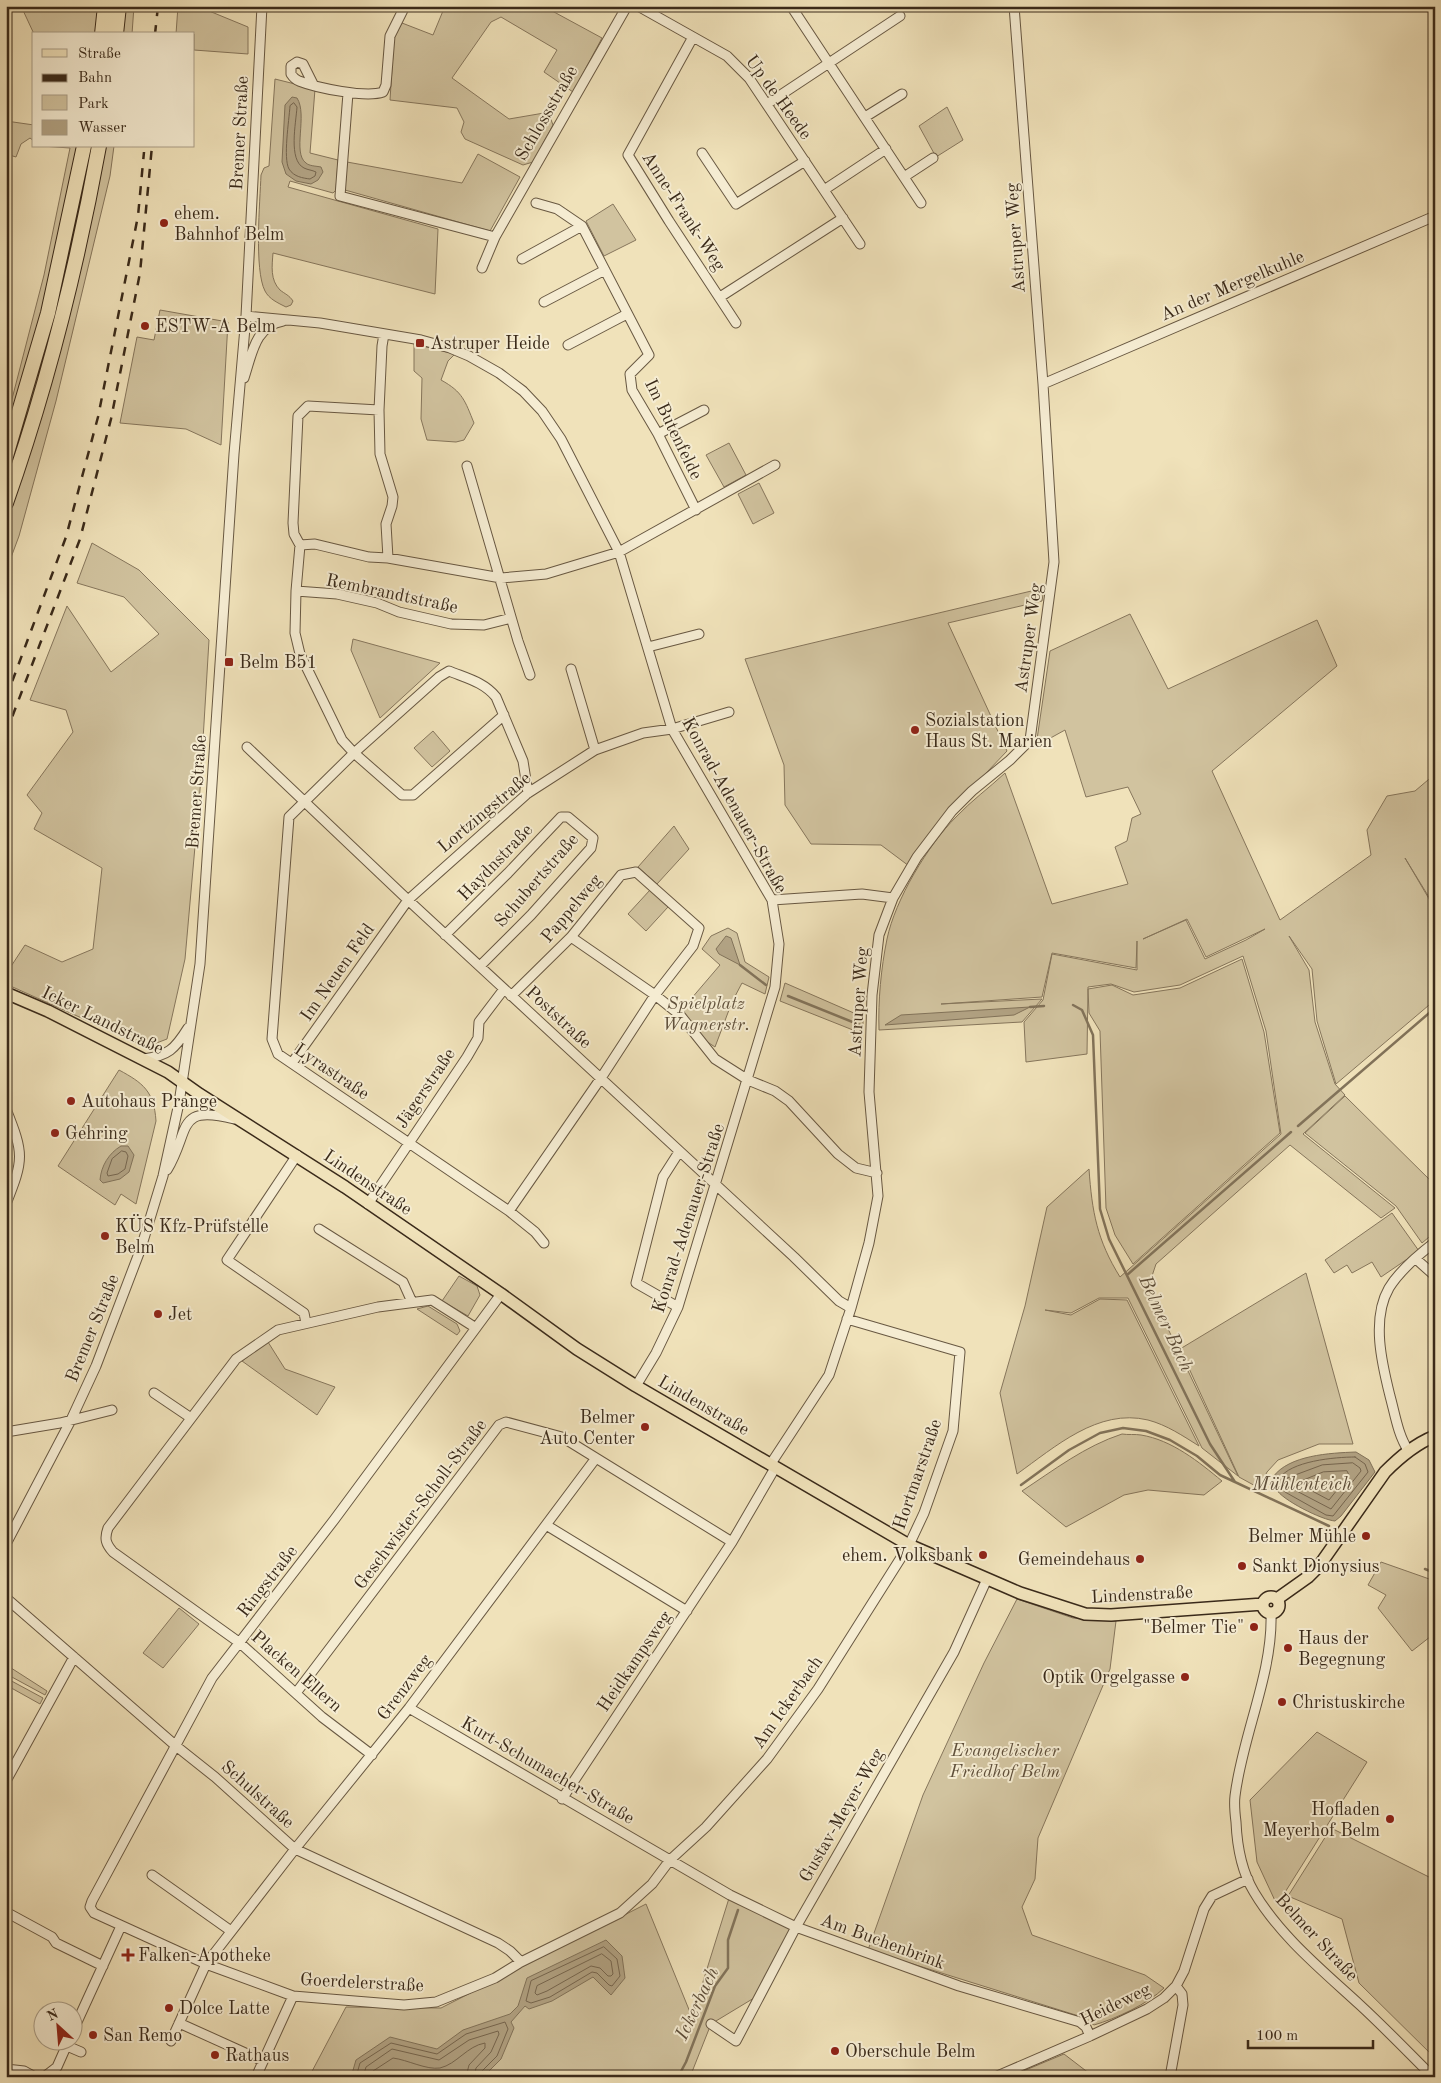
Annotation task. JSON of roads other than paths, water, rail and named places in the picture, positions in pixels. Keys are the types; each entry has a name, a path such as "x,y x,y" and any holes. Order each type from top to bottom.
{"highway":[{"path":"102,32 105,6"},
{"path":"116,32 120,6"},
{"path":"6,456 48,313 84,148"},
{"path":"6,503 40,398 62,314 82,233 99,148"}],"main road":[{"name":"Icker Landstraße","path":"7,994 143,1059 168,1072 182,1082"},
{"name":"Lindenstraße","path":"182,1082 297,1155 577,1349 636,1386 909,1545 1020,1593 1085,1614 1111,1616 1263,1604 1267,1598 1277,1599 1308,1577 1319,1566 1385,1472 1408,1450 1435,1436"},
{"path":"1263,1604 1264,1611 1271,1614 1276,1612 1279,1607 1277,1599"}],"street":[{"name":"Bremer Straße","path":"6,1544 71,1420 96,1366 115,1318 141,1248 164,1176 182,1082 200,964 246,316 262,6"},
{"path":"313,84 348,93 377,94 383,92 386,85 390,36 405,6"},
{"name":"Schlossstraße","path":"482,268 495,237 627,6"},
{"name":"Up de Heede","path":"638,6 727,56 749,78 860,244"},
{"path":"791,6 921,203"},
{"name":"Astruper Weg","path":"773,1466 828,1375 851,1308 869,1243 876,1206 878,1173 870,1092 872,995 879,935 893,898 917,857 952,811 1030,740 1054,562 1043,384 1014,6"},
{"path":"767,104 900,16"},
{"name":"Anne-Frank-Weg","path":"693,37 628,155 736,322"},
{"path":"348,93 340,196 495,237"},
{"path":"865,117 902,94"},
{"path":"824,190 886,149"},
{"path":"702,153 736,204 805,161"},
{"path":"904,177 933,158"},
{"name":"Im Butenfelde","path":"536,203 557,209 582,226 605,270 648,355 630,374 632,390 658,434 696,510"},
{"name":"An der Mergelkuhle","path":"1043,384 1435,216"},
{"path":"720,297 843,218"},
{"path":"522,259 582,226"},
{"path":"544,302 605,270"},
{"path":"568,344 627,314"},
{"name":"Konrad-Adenauer-Straße","path":"246,316 290,320 421,340 456,351 499,373 523,391 542,411 562,438 619,552 672,729 772,900 779,944 775,987 678,1307 656,1353 636,1386"},
{"path":"239,395 256,340 261,332 269,326 290,320"},
{"path":"384,334 378,410 380,454 393,497 386,524 388,558"},
{"path":"378,410 308,406 298,416 293,523 294,534 300,544 295,633 300,654 342,740 402,795 413,795 504,716 523,761 528,793"},
{"path":"658,434 704,410"},
{"path":"467,466 501,578 511,618 530,675"},
{"path":"300,544 315,544 369,557 388,558 501,578 546,574 619,552 775,466"},
{"name":"Rembrandtstraße","path":"296,591 337,594 377,603 399,612 451,624 484,625 511,618"},
{"path":"648,647 699,634"},
{"path":"571,669 594,750"},
{"name":"Lyrastraße","path":"504,716 496,696 490,689 449,671 439,677 354,753 289,817 272,1039 278,1054 508,1211 535,1232 544,1243"},
{"name":"Lortzingstraße","path":"408,900 528,793 594,750 643,733 672,729 729,712"},
{"name":"Poststraße","path":"247,747 408,900 839,1301 851,1308"},
{"name":"Haydnstraße","path":"445,934 508,873 561,817 568,817"},
{"name":"Schubertstraße","path":"480,966 531,915 591,848 593,838 568,817"},
{"name":"Pappelweg","path":"508,992 571,938 621,875 636,872 699,928 693,946 655,995"},
{"path":"772,900 862,894 893,898"},
{"name":"Im Neuen Feld","path":"292,1063 408,900"},
{"path":"571,938 680,1014 715,1060 748,1080 775,1091 789,1101 838,1154 856,1168 878,1173"},
{"name":"Jägerstraße","path":"368,1204 478,1038 479,1022 508,992"},
{"path":"508,1211 601,1078 655,995"},
{"path":"143,1059 158,1057 169,1052 190,1026"},
{"path":"6,1109 18,1140 21,1158 18,1175 6,1204"},
{"path":"164,1176 177,1154 185,1126 193,1117 208,1113 242,1121"},
{"path":"678,1307 636,1283 663,1177 679,1152"},
{"path":"297,1155 227,1260 304,1313 306,1324"},
{"path":"319,1229 403,1282 412,1302"},
{"path":"1408,1450 1401,1435 1380,1356 1380,1317 1388,1290 1398,1276 1435,1242"},
{"path":"1416,1259 1435,1276"},
{"name":"Ringstraße","path":"90,1908 94,1896 212,1678 320,1538 500,1294"},
{"name":"Placken Ellern","path":"372,1755 322,1717 240,1643 113,1552 107,1545 105,1536 108,1528 236,1359 278,1330 378,1307 432,1300 476,1328"},
{"name":"Hortmarstraße","path":"847,1319 960,1352 953,1431 924,1513 909,1545"},
{"path":"154,1393 191,1418"},
{"path":"6,1432 112,1410"},
{"name":"Geschwister-Scholl-Straße","path":"296,1693 499,1425 506,1422 562,1438 732,1542"},
{"name":"Grenzweg","path":"171,2040 206,1964 295,1849 409,1708 596,1458"},
{"name":"Heidkampsweg","path":"562,1799 732,1542 773,1466"},
{"path":"546,1525 687,1611"},
{"name":"Am Ickerbach","path":"522,1962 620,1913 652,1884 670,1860 706,1827 767,1759 818,1688 909,1545"},
{"name":"Gustav-Meyer-Weg","path":"712,2024 736,2041 796,1927 954,1652 987,1579"},
{"name":"Schulstraße","path":"6,1598 176,1746 215,1777 295,1849 498,1943 522,1962"},
{"name":"Belmer Straße","path":"1271,1614 1269,1642 1264,1669 1234,1798 1237,1841 1248,1879 1253,1891 1278,1925 1317,1966 1360,2005 1433,2077"},
{"path":"6,1781 74,1657"},
{"name":"Kurt-Schumacher-Straße","path":"409,1708 562,1799 670,1860"},
{"name":"Am Buchenbrink","path":"670,1860 730,1895 796,1927 959,1986 1080,2022 1086,2027 1090,2036"},
{"path":"152,1875 232,1931"},
{"name":"Heideweg","path":"995,2077 1090,2036 1164,1998 1176,1986 1189,1958 1204,1909 1212,1896 1248,1879"},
{"name":"Goerdelerstraße","path":"90,1908 94,1913 206,1964 293,1996 404,2005 436,2002 495,1978 522,1962"},
{"path":"6,1912 52,1937 56,1943 63,1947 103,1966"},
{"path":"82,2011 121,1926"},
{"path":"1170,2077 1183,2005 1182,1994 1176,1986"},
{"path":"256,2077 293,1996"},
{"path":"179,2023 263,2061"},
{"path":"44,2077 57,2067 65,2050"},
{"path":"6,2069 24,2071 35,2077"}],"water":[{"path":"292,97 297,98 300,105 300,151 302,158 307,164 321,167 323,172 318,180 311,184 296,181 286,174 282,162 285,105"},
{"path":"726,936 731,938 740,965 719,954 716,949"},
{"path":"1030,1007 1014,1015 885,1025 901,1015"},
{"path":"121,1146 128,1146 134,1155 129,1172 120,1179 103,1183 100,1180 104,1165 109,1156"},
{"name":"Mühlenteich","path":"1356,1452 1369,1460 1375,1472 1335,1521 1303,1509 1286,1499 1275,1488 1273,1477 1289,1464 1311,1457"},
{"path":"606,1940 622,1956 625,1978 611,1995 593,1977 552,2001 529,2009 525,2006 511,2022 514,2028 501,2059 483,2077 351,2077 356,2060 390,2037 437,2049 463,2030 510,2014 518,2006 527,1978"}],"waterway":[{"path":"740,965 766,985"},
{"path":"788,996 860,1025"},
{"path":"1073,1005 1082,1010 1093,1035 1100,1209 1109,1239 1210,1444 1235,1482"},
{"path":"1030,1007 1044,1006"},
{"name":"Belmer Bach","path":"1298,1126 1435,1008"},
{"name":"Belmer Bach","path":"1127,1275 1291,1132"},
{"name":"Ickerbach","path":"1021,1485 1069,1450 1100,1433 1123,1428 1146,1431 1170,1440 1197,1456 1220,1475 1329,1526"},
{"name":"Belmer Bach","path":"1425,1569 1435,1573"},
{"name":"Ickerbach","path":"678,2077 686,2062 715,1986 728,1968 728,1940 738,1910"}],"railway":[{"path":"155,32 158,6"},
{"path":"6,733 80,539 111,419 140,273 152,148"},
{"path":"6,698 66,537 98,417 138,216 144,152"}],"place":[{"name":"ehem. Bahnhof Belm","path":"164,223"},
{"name":"ESTW-A Belm","path":"145,326"},
{"name":"Astruper Heide","path":"420,343"},
{"name":"Belm B51","path":"229,662"},
{"name":"Sozialstation Haus St. Marien","path":"915,730"},
{"name":"Autohaus Prange","path":"71,1101"},
{"name":"Gehring","path":"55,1133"},
{"name":"KÜS Kfz-Prüfstelle Belm","path":"105,1236"},
{"name":"Jet","path":"158,1314"},
{"name":"Belmer Auto Center","path":"645,1427"},
{"name":"Belmer Mühle","path":"1366,1536"},
{"name":"ehem. Volksbank","path":"983,1555"},
{"name":"Gemeindehaus","path":"1140,1559"},
{"name":"Sankt Dionysius","path":"1242,1566"},
{"name":"\"Belmer Tie\"","path":"1254,1627"},
{"name":"Haus der Begegnung","path":"1288,1648"},
{"name":"Optik Orgelgasse","path":"1185,1677"},
{"name":"Christuskirche","path":"1282,1702"},
{"name":"Hofladen Meyerhof Belm","path":"1390,1819"},
{"name":"Falken-Apotheke","path":"128,1955"},
{"name":"Dolce Latte","path":"169,2008"},
{"name":"San Remo","path":"93,2035"},
{"name":"Oberschule Belm","path":"835,2051"},
{"name":"Rathaus","path":"215,2055"}],"park label":[{"name":"Spielplatz Wagnerstr.","path":"706,1013"},
{"name":"Evangelischer Friedhof Belm","path":"1005,1760"}]}
